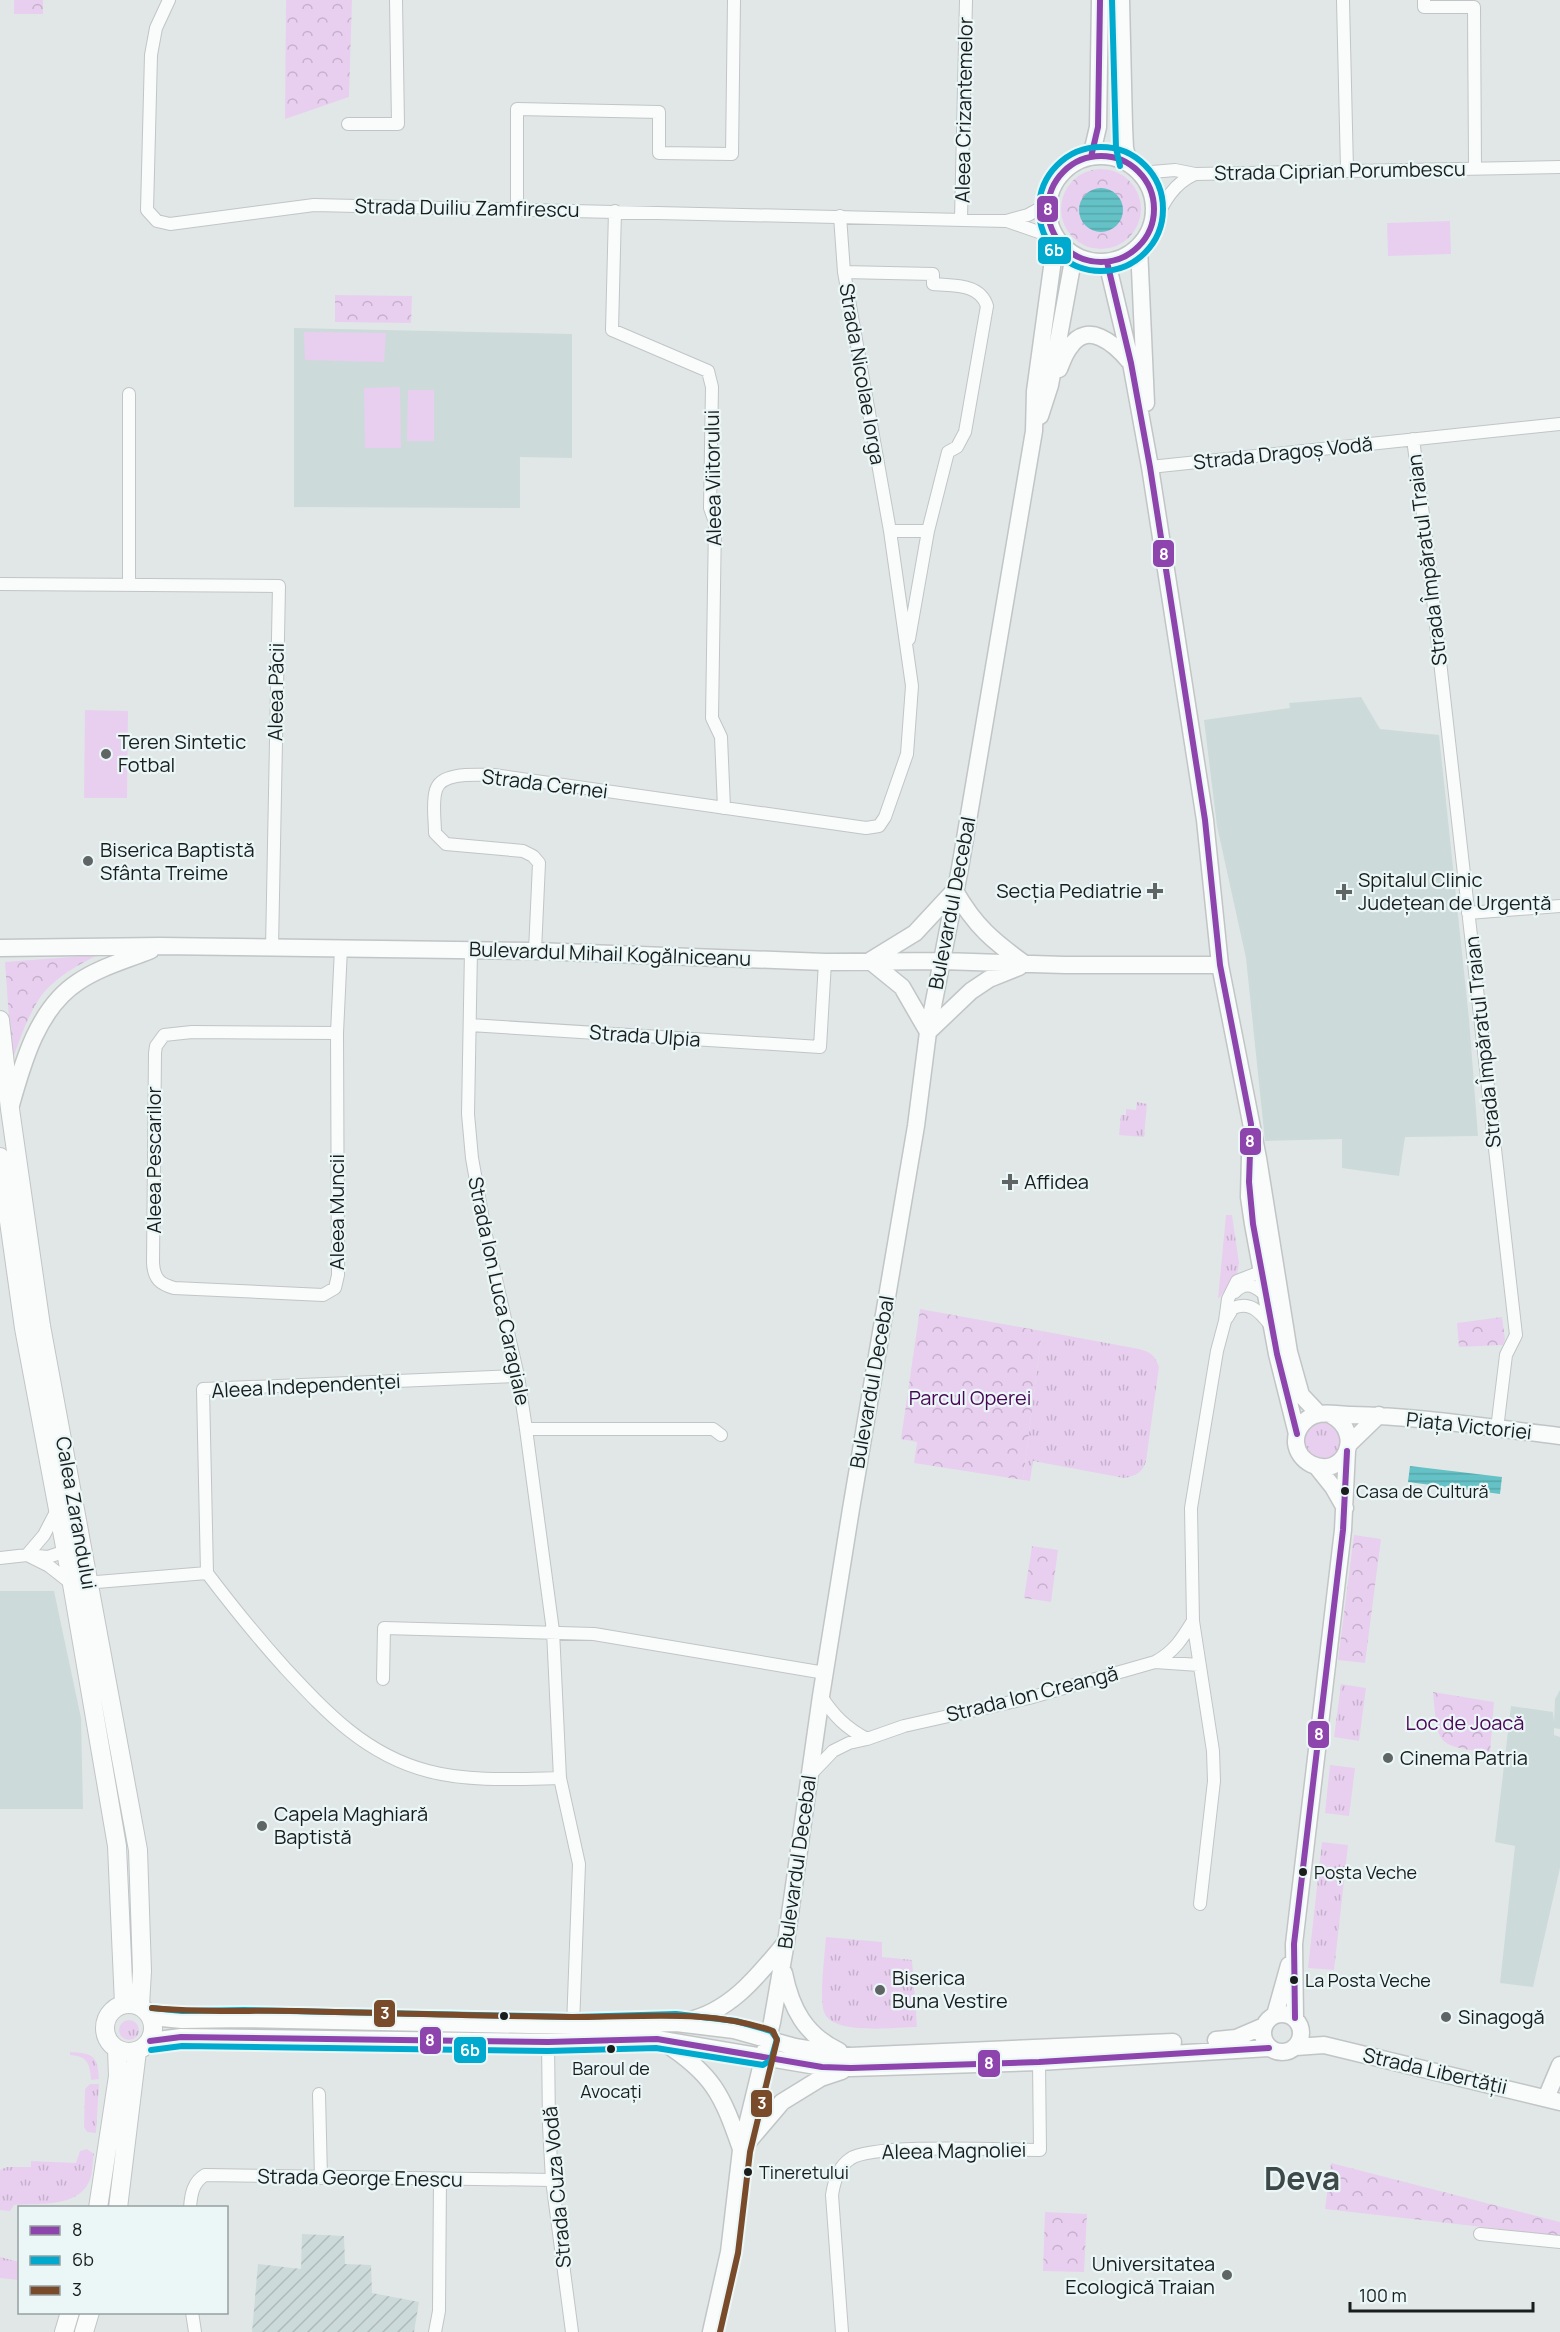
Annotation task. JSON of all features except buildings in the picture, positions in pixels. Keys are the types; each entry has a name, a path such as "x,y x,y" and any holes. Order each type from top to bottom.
{"main road":[{"name":"Calea Zarandului","path":"0,1020 10,1109 80,1583 138,2009"},
{"name":"Calea Zarandului","path":"0,1157 24,1328 58,1508 74,1549"},
{"path":"98,2206 118,2076 117,2049 107,2036 105,2028 110,2013 138,2009 154,2030 143,2046 118,2206"},
{"path":"117,2049 124,2051 143,2046"},
{"path":"64,2332 70,2314"},
{"path":"84,2332 90,2314"}],"street":[{"name":"Strada Duiliu Zamfirescu","path":"169,0 156,28 151,55 147,210 157,221 170,224 314,205 1006,221"},
{"path":"348,124 398,124 396,0"},
{"path":"517,209 517,108 659,112 659,153 732,154 734,0"},
{"name":"Aleea Crizantemelor","path":"961,219 966,0"},
{"path":"1091,157 1098,127 1100,0"},
{"path":"1006,221 1056,238 1074,255 1090,262 1107,262 1124,257 1139,247 1150,231 1154,210 1153,200 1146,181 1135,169 1125,148 1121,0"},
{"path":"1343,0 1347,170"},
{"path":"1424,0 1424,7 1474,7 1475,168"},
{"path":"1056,238 1048,216 1048,204 1059,175 1074,163 1091,157 1106,156 1135,169 1175,170 1195,174"},
{"name":"Strada Ciprian Porumbescu","path":"1150,231 1171,191 1186,178 1195,174 1560,167"},
{"path":"1006,221 1028,215 1048,204"},
{"name":"Aleea Viitorului","path":"615,211 612,330 708,371 712,387 710,508 715,522 712,718 721,737 724,808"},
{"name":"Strada Nicolae Iorga","path":"840,216 844,272 890,531 912,686 907,754 885,817 879,826 866,828"},
{"name":"Bulevardul Decebal","path":"711,2332 729,2253 741,2150 768,2039 786,1942 821,1696 916,1126 928,1032 955,891 1034,431 1035,391 1056,238"},
{"path":"1139,247 1150,466"},
{"name":"Bulevardul Decebal","path":"1034,431 1050,386 1074,255"},
{"path":"676,2023 734,2030 850,2062 1039,2062 1269,2048 1280,2052 1297,2032 1294,1944 1345,1509 1347,1430 1343,1424 1307,1404 1296,1383 1289,1352 1251,1124 1220,965 1205,820 1150,466 1131,363 1107,262"},
{"path":"844,272 933,274 933,284 968,287 985,298 987,306 965,432 957,447 948,452 928,531 907,649"},
{"path":"1050,386 1070,346 1082,337 1090,335 1108,340 1131,363"},
{"path":"129,394 129,585"},
{"name":"Strada Dragoș Vodă","path":"1150,466 1560,424"},
{"name":"Strada Împăratul Traian","path":"1413,439 1516,1335 1506,1355 1497,1429"},
{"path":"890,531 928,531"},
{"name":"Aleea Păcii","path":"0,584 279,586 272,948"},
{"name":"Strada Cernei","path":"535,951 539,863 533,856 523,851 446,844 440,839 435,833 435,790 443,781 456,775 494,775 866,828"},
{"path":"955,891 983,932 1025,964 989,979 971,991 928,1032 902,987 870,961 915,933 955,891"},
{"path":"1468,914 1560,906"},
{"path":"10,1109 31,1044 59,998 68,989 90,975 160,946"},
{"name":"Bulevardul Mihail Kogălniceanu","path":"0,948 160,946 341,948 535,951 825,962 942,961 1025,964 1220,965"},
{"name":"Aleea Muncii","path":"163,1285 174,1288 323,1295 335,1288 338,1275 337,1033 341,948"},
{"name":"Strada Ion Luca Caragiale","path":"471,950 468,1114 472,1158 484,1231 518,1376 553,1631 560,1778 579,1864 573,2026"},
{"name":"Strada Ulpia","path":"471,1025 820,1047 825,962"},
{"name":"Aleea Pescarilor","path":"163,1285 153,1273 156,1046 164,1035 192,1032 337,1033"},
{"path":"1251,1124 1250,1197 1272,1327 1297,1434 1298,1451 1309,1464 1317,1467 1333,1487 1345,1509"},
{"path":"1200,1904 1214,1781 1213,1751 1193,1621 1191,1508 1228,1299 1237,1281 1263,1271"},
{"path":"1228,1299 1239,1288 1253,1285 1282,1306"},
{"path":"1225,1322 1233,1308 1247,1305 1257,1310 1272,1327"},
{"name":"Aleea Independenței","path":"207,1573 203,1389 518,1376"},
{"path":"1297,1434 1301,1425 1309,1418 1325,1415"},
{"name":"Piața Victoriei","path":"1325,1415 1379,1415 1560,1436"},
{"name":"Piața Victoriei","path":"1317,1467 1335,1464 1379,1415"},
{"path":"526,1429 713,1429 721,1435"},
{"path":"27,1554 44,1535 58,1508"},
{"path":"0,1558 27,1554 46,1546 74,1549"},
{"path":"27,1554 80,1583 207,1573 243,1621 317,1703 349,1732 379,1752 407,1765 455,1776 560,1778"},
{"path":"1155,1662 1168,1655 1179,1644 1193,1621"},
{"path":"383,1680 384,1628 553,1631 594,1634 825,1673"},
{"name":"Strada Ion Creangă","path":"810,1775 833,1751 849,1743 904,1726 1029,1698 1155,1662 1198,1665"},
{"path":"821,1696 832,1714 848,1729 867,1739"},
{"path":"138,2009 182,2020 256,2019 573,2026 676,2023 699,2019 738,1995 761,1973 786,1942"},
{"path":"786,1942 784,1973 792,2006 816,2038 850,2062"},
{"path":"1269,2048 1263,2038 1294,1944"},
{"path":"143,2046 181,2037 548,2042 657,2039 822,2067 850,2062 1225,2040 1236,2038 1285,2014 1297,2032"},
{"name":"Strada Libertății","path":"1297,2032 1324,2046 1553,2100"},
{"path":"657,2039 685,2056 705,2074 725,2106 741,2150 782,2102 850,2062"},
{"name":"Strada Cuza Vodă","path":"548,2042 552,2180 572,2332"},
{"name":"Aleea Magnoliei","path":"842,2332 832,2195 834,2182 839,2172 852,2157 879,2151 1040,2150 1039,2062"},
{"path":"1553,2100 1560,2065"},
{"path":"318,2094 321,2178"},
{"name":"Strada George Enescu","path":"190,2206 193,2188 197,2181 205,2175 552,2180"},
{"path":"435,2332 439,2311 440,2179"},
{"path":"1480,2234 1560,2242"},
{"path":"192,2314 195,2332"}],"shaded area":[{"path":"294,328 572,334 572,458 520,457 520,508 294,507"},
{"name":"Spitalul Clinic Județean de Urgență","path":"1361,697 1380,729 1439,735 1469,1019 1478,1136 1405,1137 1399,1176 1342,1168 1342,1139 1265,1141 1246,958 1217,826 1204,720 1290,708 1289,703"},
{"path":"0,1591 54,1591 81,1718 83,1809 0,1809"},
{"path":"1560,1690 1560,1729 1554,1728 1554,1735 1560,1737 1560,1868 1533,1987 1500,1983 1515,1846 1495,1842 1511,1706 1553,1712 1554,1723 1555,1699"},
{"path":"302,2234 344,2236 345,2264 371,2265 372,2293 419,2302 414,2332 252,2332 258,2264 301,2269"}],"green space":[{"path":"14,0 43,0 43,14 14,14"},
{"path":"286,0 352,0 349,97 285,119"},
{"path":"1101,169 1116,172 1129,181 1138,194 1141,209 1138,224 1129,237 1116,246 1101,249 1086,246 1073,237 1064,224 1061,209 1064,194 1073,181 1086,172"},
{"path":"1450,221 1451,254 1388,256 1387,223"},
{"path":"335,295 412,296 411,323 335,322"},
{"path":"304,332 386,333 384,362 305,360"},
{"path":"400,387 401,448 365,448 364,388"},
{"path":"408,390 434,390 434,441 407,441"},
{"name":"Teren Sintetic Fotbal","path":"85,710 128,711 127,798 84,798"},
{"path":"98,955 55,981 44,993 27,1021 12,1061 5,962"},
{"path":"1137,1102 1147,1104 1144,1137 1119,1135 1121,1115 1126,1115 1126,1109 1136,1110"},
{"path":"1226,1215 1232,1215 1239,1263 1237,1275 1218,1299"},
{"name":"Parcul Operei","path":"920,1309 1042,1331 1023,1480 914,1463 917,1442 901,1439"},
{"path":"1502,1317 1505,1339 1503,1345 1459,1347 1457,1323"},
{"path":"1042,1331 1139,1349 1154,1357 1159,1367 1146,1461 1138,1473 1124,1478 1033,1461 1030,1481 1023,1480"},
{"path":"1320,1419 1333,1422 1343,1440 1335,1458 1322,1462 1304,1452 1303,1431"},
{"path":"1354,1535 1381,1539 1365,1663 1338,1660"},
{"path":"1032,1546 1058,1550 1051,1602 1024,1598"},
{"path":"1341,1684 1366,1688 1359,1741 1334,1737"},
{"name":"Loc de Joacă","path":"1433,1692 1494,1702 1490,1753 1459,1748 1443,1740 1436,1723"},
{"path":"1330,1765 1355,1768 1349,1816 1325,1813"},
{"path":"1322,1842 1348,1845 1334,1970 1308,1968"},
{"path":"826,1937 882,1942 882,1957 912,1960 917,2027 881,2029 852,2027 830,2020 824,2012 822,1997"},
{"path":"129,2020 136,2023 139,2030 136,2037 129,2040 122,2037 119,2030 122,2023"},
{"path":"70,2052 84,2053 93,2057 99,2079 91,2080 90,2069 84,2059 70,2055"},
{"path":"90,2084 99,2084 96,2133 87,2132 84,2127 85,2089"},
{"path":"87,2149 94,2154 91,2176 83,2190 75,2196 45,2204 14,2205 10,2211 0,2210 0,2170 7,2167 31,2167 31,2161 76,2163 80,2151"},
{"path":"1331,2163 1560,2222 1560,2236 1325,2209"},
{"path":"1045,2212 1087,2214 1084,2272 1043,2271"},
{"path":"0,2257 18,2262 18,2280 0,2278"}],"water":[{"path":"1101,188 1117,194 1123,210 1117,226 1101,232 1085,226 1079,210 1085,194"},
{"path":"1410,1466 1502,1477 1500,1494 1408,1482"}],"transit line":[{"name":"8","path":"1091,157 1098,127 1100,0"},
{"name":"6b","path":"1112,0 1116,148 1120,166"},
{"name":"6b","path":"1101,147 1125,152 1136,157 1145,165 1153,174 1158,185 1163,209 1158,233 1153,244 1145,253 1136,261 1125,266 1101,271 1077,266 1066,261 1057,253 1049,244 1044,233 1039,209 1044,185 1049,174 1057,165 1066,157 1077,152 1101,147"},
{"name":"8","path":"1101,156 1121,160 1139,171 1150,189 1154,209 1150,229 1139,247 1121,258 1101,262 1081,258 1063,247 1052,229 1048,209 1052,189 1063,171 1081,160 1101,156"},
{"name":"8","path":"1107,262 1131,363 1150,467 1205,820 1220,965 1251,1124 1249,1182 1253,1224 1277,1354 1297,1434"},
{"name":"8","path":"1295,2018 1294,1944 1343,1530 1347,1451"},
{"name":"6b","path":"151,2050 182,2046 548,2051 656,2048 763,2065 771,2060 777,2039 771,2031 736,2021 676,2014 573,2017 244,2010 182,2011 152,2008"},
{"name":"3","path":"152,2008 536,2017 672,2016 723,2019 773,2031 777,2040 750,2152 738,2253 720,2332"},
{"name":"8","path":"150,2041 181,2037 548,2042 657,2039 822,2067 851,2068 1039,2062 1269,2048"}],"place":[{"name":"Teren Sintetic Fotbal","path":"106,754"},
{"name":"Biserica Baptistă Sfânta Treime","path":"88,861"},
{"name":"Secția Pediatrie","path":"1155,891"},
{"name":"Spitalul Clinic Județean de Urgență","path":"1344,892"},
{"name":"Affidea","path":"1010,1182"},
{"name":"Casa de Cultură","path":"1345,1491"},
{"name":"Cinema Patria","path":"1388,1758"},
{"name":"Capela Maghiară Baptistă","path":"262,1826"},
{"name":"Poșta Veche","path":"1303,1872"},
{"name":"La Posta Veche","path":"1294,1980"},
{"name":"Biserica Buna Vestire","path":"880,1990"},
{"name":"Sinagogă","path":"1446,2017"},
{"name":"Baroul de Avocați","path":"611,2049"},
{"name":"Tineretului","path":"748,2172"},
{"name":"Universitatea Ecologică Traian","path":"1227,2275"}],"district":[{"name":"Deva","path":"1302,2179"}]}
